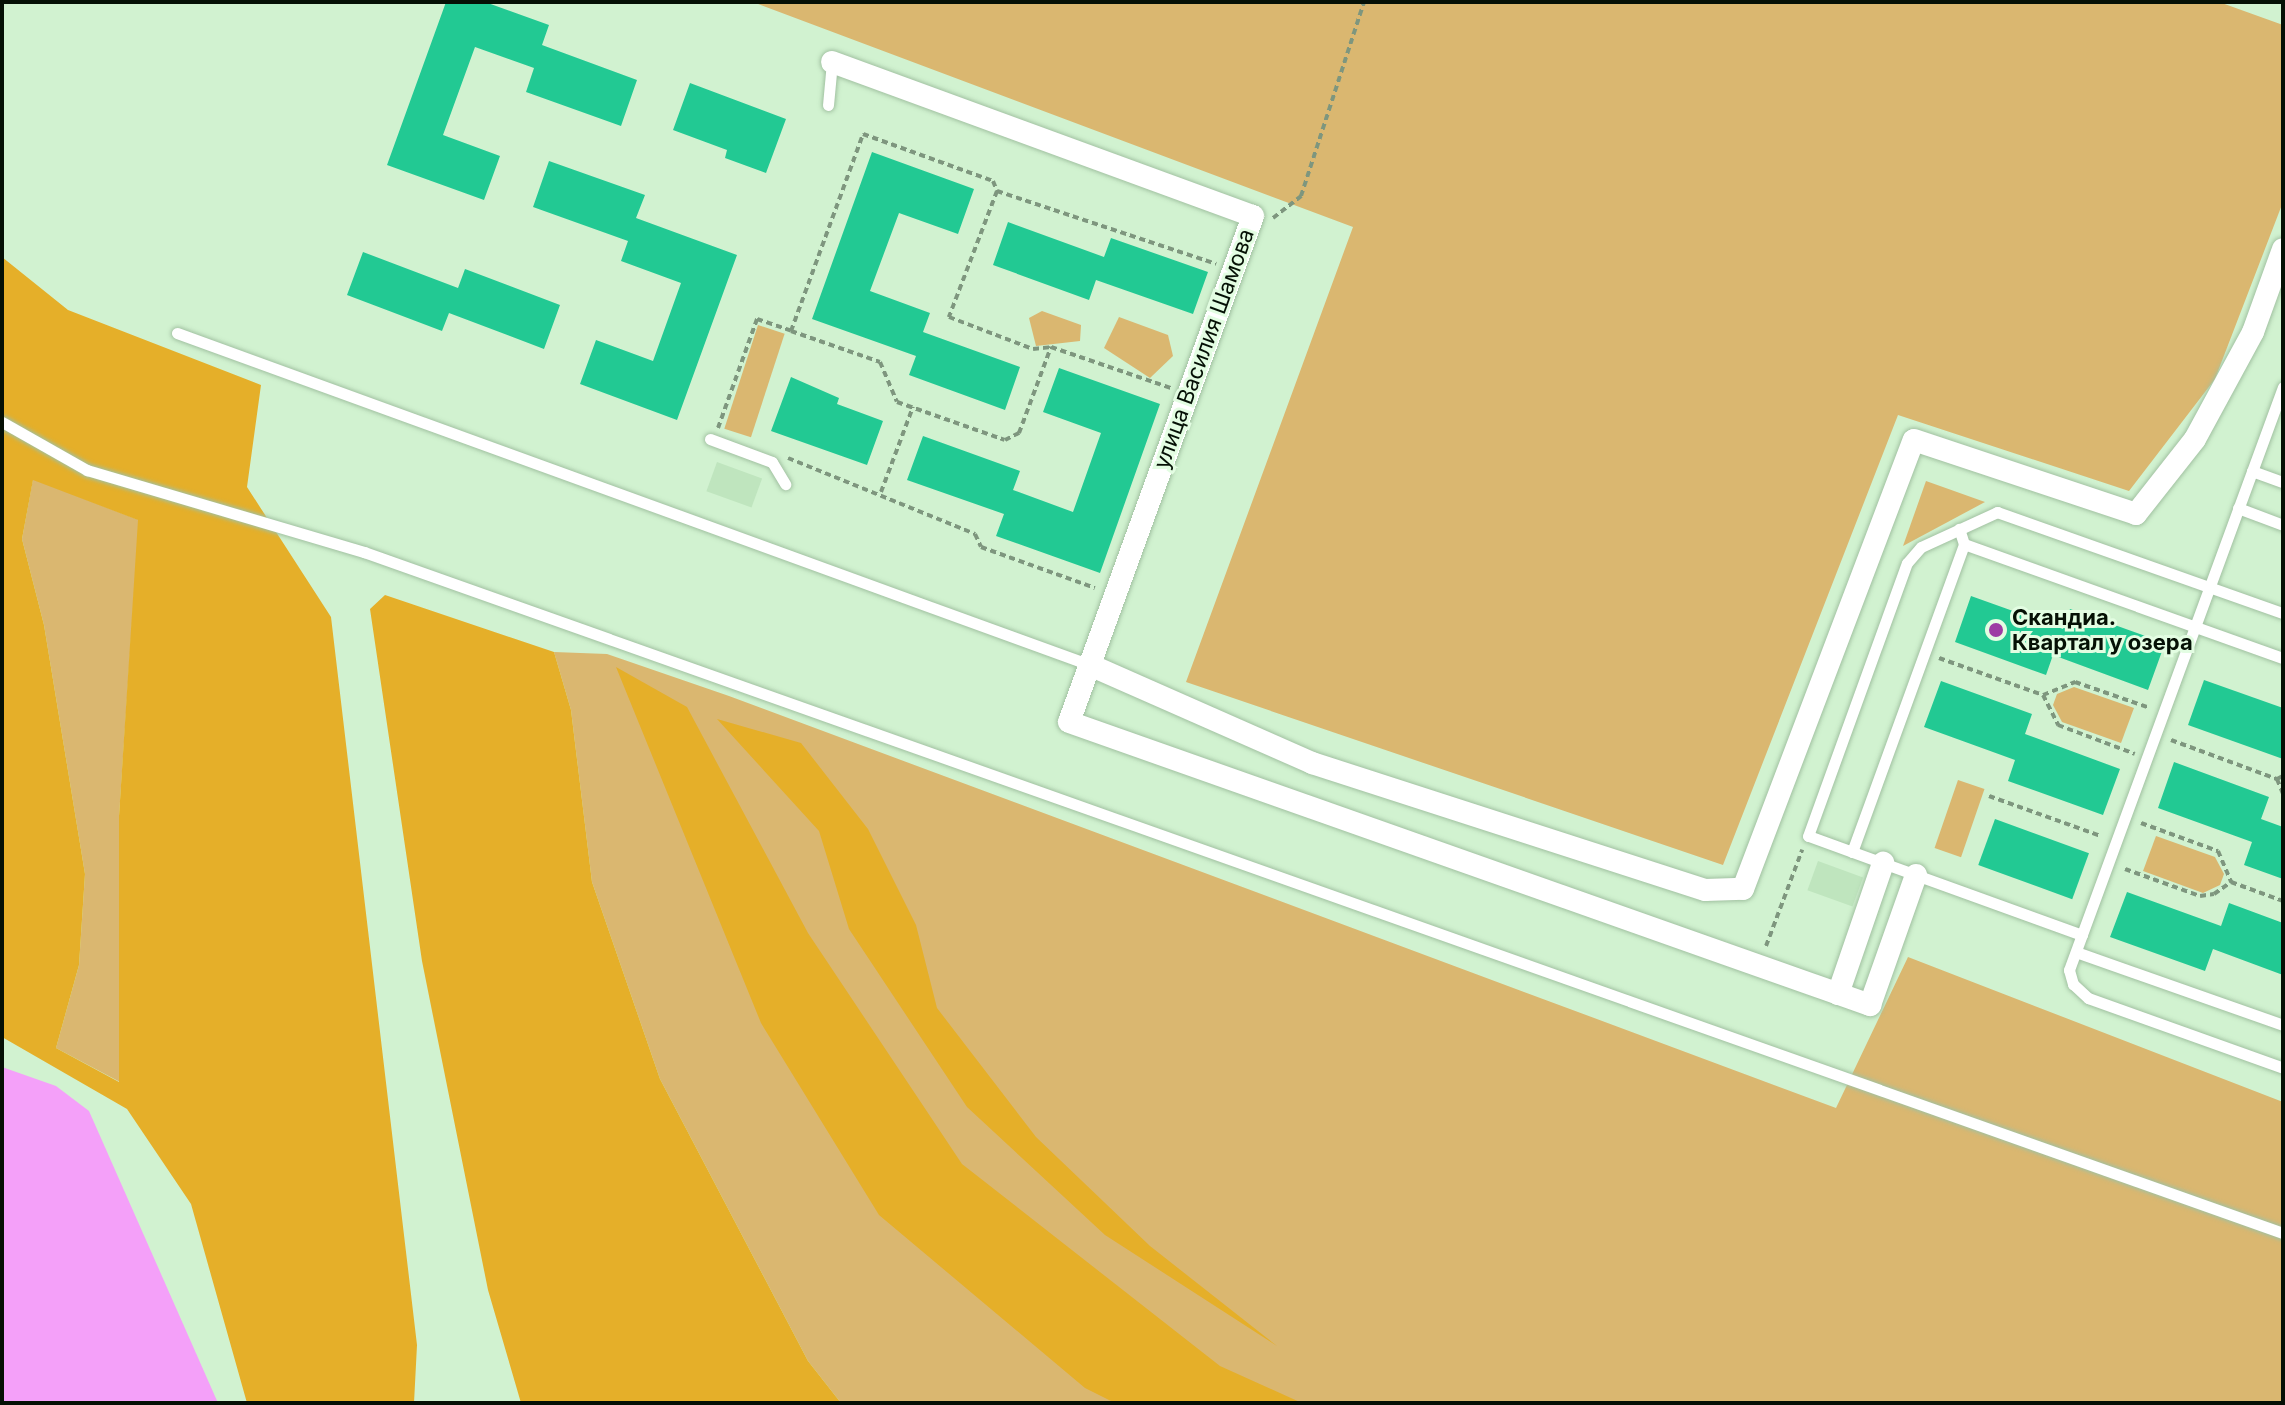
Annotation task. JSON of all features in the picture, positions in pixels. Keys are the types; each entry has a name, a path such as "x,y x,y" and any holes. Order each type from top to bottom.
{"street":[{"name":"улица Василия Шамова","path":"832,62 1253,216 1069,722 1838,994"},
{"path":"1090,665 1312,763 1705,890 1743,889 1914,440 2136,514 2195,439 2253,332 2283,249"},
{"path":"1883,863 1838,994 1870,1005 1916,875"}],"lane":[{"path":"828,105 832,62"},
{"path":"177,333 1090,665"},
{"path":"2283,387 2082,935 2070,976 2082,995 2283,1068"},
{"path":"2,422 87,470 379,558 2283,1233"},
{"path":"710,439 772,462 785,484"},
{"path":"2252,471 2283,482"},
{"path":"2238,508 2283,525"},
{"path":"2082,935 1808,836 1907,563 1921,547 1987,515 2010,514 2283,613"},
{"path":"1852,852 1964,544 1959,529"},
{"path":"1964,544 2283,658"},
{"path":"2076,952 2283,1025"}],"path":[{"path":"1262,222 1281,215 1301,196 1364,2"},
{"path":"791,331 863,134 993,181 997,191 949,317 1033,349 1051,347 1176,389"},
{"path":"997,191 1219,265 1214,279"},
{"path":"731,437 716,432 757,319 880,362 897,402 1005,440 1019,433 1051,347"},
{"path":"1170,404 1180,376"},
{"path":"881,492 913,407"},
{"path":"776,454 881,492 892,504 975,534 981,547 1101,590"},
{"path":"1932,656 2043,695 2075,682 2154,710"},
{"path":"2043,695 2058,725 2138,755"},
{"path":"2171,740 2280,777 2283,794"},
{"path":"1989,796 2107,839"},
{"path":"2141,823 2218,851 2231,882"},
{"path":"2125,869 2200,896 2231,882 2283,901"}],"shaded area":[{"path":"753,2 2219,2 2283,25 2283,202 2215,379 2129,491 1898,415 1723,865 1186,682 1353,227"},
{"path":"2,257 68,310 261,385 247,487 331,617 417,1345 414,1403 247,1403 191,1204 127,1109 2,1037","holes":["33,480 138,520 119,816 119,1082 56,1048 79,965 85,874 44,625 22,539"]},
{"path":"1042,311 1081,325 1080,341 1036,346 1029,318"},
{"path":"1119,317 1168,335 1173,356 1150,378 1104,348"},
{"path":"758,325 785,334 751,437 724,429"},
{"path":"717,462 762,478 752,508 706,491"},
{"path":"33,479 139,520 119,816 120,1082 56,1048 79,965 85,874 44,625 22,539"},
{"path":"1926,481 1985,502 1903,546"},
{"path":"385,595 554,652 571,710 592,882 660,1079 808,1361 841,1403 521,1403 488,1290 422,961 370,609"},
{"path":"554,652 607,654 729,696 1836,1108 1908,957 2283,1102 2283,1403 841,1403 808,1361 660,1079 592,882 571,710"},
{"path":"616,667 687,707 808,933 962,1164 1220,1366 1302,1403 1115,1403 1085,1388 879,1215 761,1023"},
{"path":"2074,687 2134,708 2121,743 2062,722 2053,705 2057,694"},
{"path":"717,719 801,743 868,829 916,925 937,1008 1036,1137 1150,1246 1277,1346 1105,1235 967,1107 849,929 819,831"},
{"path":"1958,780 1984,789 1961,857 1935,848"},
{"path":"2156,836 2215,857 2224,874 2220,885 2203,893 2143,871"},
{"path":"1818,861 1863,877 1853,907 1807,890"},
{"path":"2,1067 56,1086 89,1111 218,1403 2,1403"}],"building":[{"path":"446,2 485,2 549,25 542,45 637,80 621,126 526,92 534,68 475,47 443,135 500,156 484,200 387,165"},
{"path":"690,83 786,119 766,173 725,158 727,150 673,130"},
{"path":"872,152 974,189 958,234 899,213 870,291 930,313 923,332 1020,367 1005,410 909,375 916,356 812,319"},
{"path":"549,161 645,195 636,218 737,255 677,420 580,384 596,340 653,361 681,283 621,261 628,241 533,207"},
{"path":"1008,222 1104,257 1111,238 1208,272 1193,314 1096,280 1089,300 993,265"},
{"path":"363,252 458,288 465,269 560,305 544,349 449,313 442,331 347,295"},
{"path":"1059,368 1160,404 1100,573 996,536 1004,514 907,480 923,436 1020,471 1013,490 1073,512 1101,433 1043,412"},
{"path":"791,377 839,398 837,404 883,421 867,465 771,431"},
{"path":"1971,596 2063,629 2070,609 2165,643 2148,690 2053,655 2046,675 1955,642"},
{"path":"2204,680 2283,708 2283,759 2188,725"},
{"path":"1941,681 2032,714 2025,734 2120,769 2103,815 2008,781 2015,760 1924,727"},
{"path":"2174,762 2269,797 2261,819 2283,827 2283,879 2244,865 2252,842 2158,808"},
{"path":"1995,819 2089,853 2072,899 1978,865"},
{"path":"2127,892 2221,926 2229,903 2283,923 2283,975 2213,949 2205,971 2110,937"}],"place":[{"name":"Скандиа. Квартал у озера","path":"1996,630"}]}
